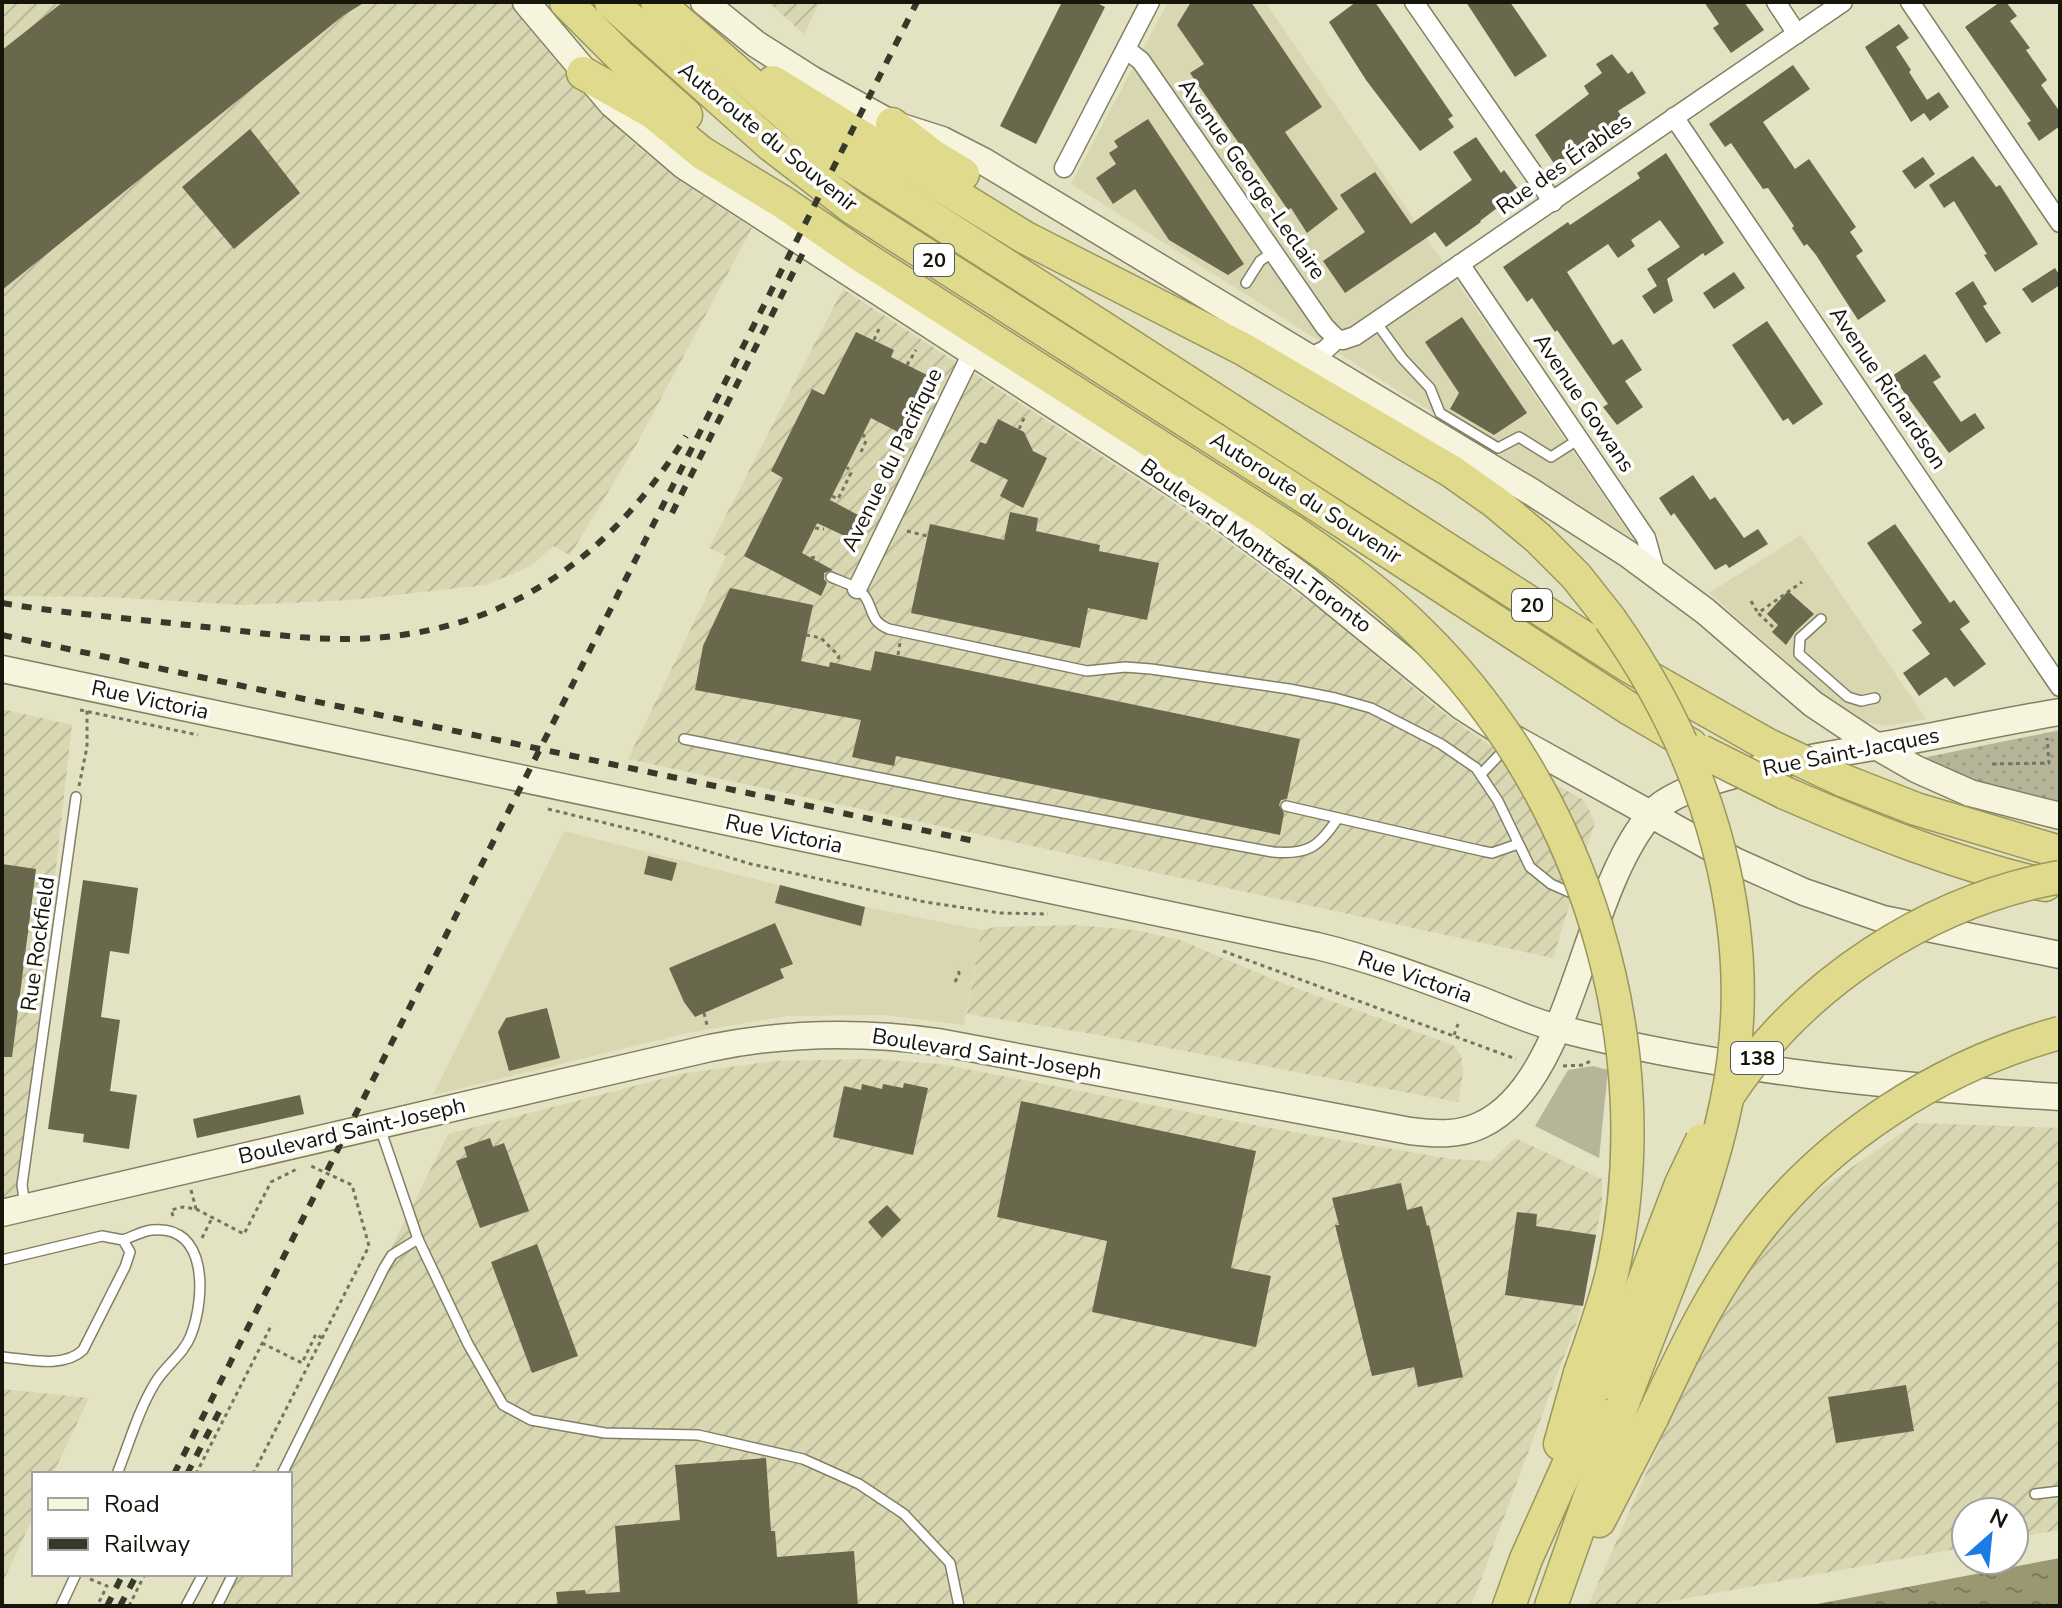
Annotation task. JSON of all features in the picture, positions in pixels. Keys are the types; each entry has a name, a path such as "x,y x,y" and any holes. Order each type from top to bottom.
{"highway":[{"path":"566,2 653,86 784,203"},
{"name":"Autoroute du Souvenir","path":"611,2 753,130 853,208 1630,709 1701,751 1865,829 2008,876 2060,888"},
{"path":"664,8 817,111 1024,237 1177,313 1451,471 1495,502 1559,558 1594,598 1643,665 1684,744 1710,814 1727,884 1736,951 1737,1015 1732,1074 1720,1129 1693,1220 1553,1606"},
{"name":"Autoroute du Souvenir","path":"664,8 823,147 1627,665 1768,745 1842,780 1930,814 2060,852"},
{"path":"583,73 652,112 702,153 1292,531 1358,577 1439,652 1482,703 1531,777 1579,875 1606,960 1620,1034 1626,1088 1627,1150 1623,1206 1607,1291 1526,1559"},
{"path":"892,124 933,156 1036,219 1177,313"},
{"name":"138","path":"1509,1606 1526,1559 1605,1383 1692,1159 1718,1111 1749,1068 1783,1028 1819,995 1842,975 1900,936 1968,904 2060,877"},
{"path":"1553,1606 1645,1431 1694,1329 1728,1272 1766,1219 1824,1161 1891,1109 1972,1066 2060,1033"}],"main road":[{"name":"Boulevard Montréal-Toronto","path":"526,2 583,73 632,123 683,165 1228,520 1354,617 1461,706 1752,870 1856,911 2060,955"},
{"path":"704,2 756,44 793,68 892,124 942,140 983,161 1541,498 1656,574 1705,611 1813,704 1876,746 1916,769 1970,793 2060,816"},
{"name":"Rue Victoria","path":"2,669 81,702 1339,951 1558,1028 1793,1072 1915,1086 2060,1097"},
{"name":"Rue Saint-Jacques","path":"1651,814 1673,795 1781,764 1876,746 2053,721"},
{"name":"Boulevard Saint-Joseph","path":"14,1210 721,1046 776,1037 839,1033 896,1036 993,1051 1389,1127 1445,1134 1479,1126 1503,1111 1522,1093 1532,1077 1558,1028 1602,904 1626,849 1651,814"}],"street":[{"path":"1064,168 1150,2"},
{"path":"1414,2 1553,202"},
{"path":"1776,2 1797,34"},
{"name":"Rue des Érables","path":"1309,358 1331,346 1337,339 1351,338 1376,322 1843,2"},
{"path":"1910,2 2060,222"},
{"name":"Avenue George-Leclaire","path":"1126,49 1141,61 1325,327 1337,339"},
{"name":"Avenue Richardson","path":"1674,117 2060,687"},
{"name":"Avenue Gowans","path":"1460,264 1646,538 1656,574"},
{"name":"Avenue du Pacifique","path":"857,589 972,353"}],"lane":[{"path":"1246,283 1260,261 1273,252"},
{"path":"1376,322 1402,358 1430,388 1440,413 1498,448 1519,437 1551,457 1579,439"},
{"path":"831,577 857,589 866,598 874,620 889,629 1087,671 1138,668 1283,688 1355,703 1384,715 1441,744 1481,774 1494,793 1530,867 1543,879 1560,889 1602,904"},
{"path":"1821,619 1800,638 1799,654 1848,697 1861,701 1875,698"},
{"path":"1481,774 1515,738"},
{"path":"684,739 1273,852 1298,853 1308,849 1325,837 1338,818"},
{"name":"Rue Rockfield","path":"14,1210 22,1185 76,797"},
{"path":"1286,806 1492,853 1518,844"},
{"path":"379,1124 418,1239 468,1344 503,1405 531,1420 605,1433 698,1435 803,1459 859,1484 904,1514 950,1563 959,1606"},
{"path":"118,1472 154,1384 185,1347 193,1330 199,1290 199,1261 195,1252 177,1235 163,1230 149,1230 123,1240"},
{"path":"2,1260 102,1236 123,1240 128,1246 129,1259 83,1350 77,1355 62,1360 2,1357"},
{"path":"283,1472 384,1268 392,1255 418,1239"},
{"path":"2035,1494 2060,1491"},
{"path":"61,1606 75,1576"},
{"path":"186,1606 202,1576"},
{"path":"217,1606 232,1576"}],"path":[{"path":"874,340 879,329"},
{"path":"907,365 916,350"},
{"path":"1019,429 1024,418"},
{"path":"861,452 866,441 863,434"},
{"path":"832,496 838,499 851,473 847,467"},
{"path":"815,528 824,529"},
{"path":"811,558 819,556"},
{"path":"1758,613 1802,582"},
{"path":"1751,601 1758,613 1773,627"},
{"path":"806,635 821,638 839,656 837,663"},
{"path":"76,797 87,747 81,702"},
{"name":"Rue Victoria","path":"81,702 205,737"},
{"path":"1992,764 2049,763 2053,721"},
{"name":"Rue Victoria","path":"539,807 646,833 739,861 925,902 1000,913 1060,914"},
{"name":"Rue Victoria","path":"1214,947 1518,1060"},
{"path":"955,982 958,967"},
{"path":"704,1013 708,1032"},
{"path":"1454,1035 1458,1024"},
{"path":"1562,1066 1584,1065 1593,1059"},
{"path":"171,1210 183,1207 196,1209 244,1234 271,1182 303,1166 313,1166 352,1185 369,1246 254,1472"},
{"path":"189,1183 196,1209"},
{"path":"195,1252 212,1218"},
{"path":"197,1472 272,1324"},
{"path":"262,1343 302,1363 316,1334 322,1338"},
{"path":"129,1606 144,1576"},
{"path":"92,1580 107,1586 97,1606"}],"shaded area":[{"path":"2,2 509,2 581,90 630,140 679,180 752,228 634,449 570,555 553,546 531,566 486,585 351,600 242,605 108,597 2,596"},
{"path":"768,2 820,2 804,34"},
{"path":"1168,2 1265,2 1633,539 1071,184"},
{"path":"843,289 1171,501 1325,613 1442,712 1515,763 1584,800 1595,822 1553,958 628,759 726,556 709,548"},
{"path":"1801,535 1926,719 1886,726 1866,722 1853,715 1826,696 1709,593"},
{"path":"2,709 72,725 18,1206 2,1208"},
{"path":"2060,730 2060,806 1981,783 1922,760 1927,757"},
{"path":"564,831 865,907 981,930 964,1025 885,1015 786,1016 688,1033 433,1095"},
{"path":"1075,925 1135,930 1180,940 1282,983 1453,1045 1461,1055 1463,1073 1458,1102 1099,1035 967,1014 981,930"},
{"path":"872,1059 941,1064 1270,1128 1451,1159 1491,1161 1515,1138 1602,1179 1602,1205 1579,1316 1471,1606 214,1606 228,1576 292,1576 292,1472 280,1472 448,1134 681,1074 772,1061"},
{"path":"1593,1066 1608,1070 1599,1158 1535,1126 1568,1070"},
{"path":"1916,1123 2060,1128 2060,1530 2030,1535 2030,1496 1950,1496 1950,1550 1645,1606 1588,1606 1702,1346 1760,1249 1812,1195"},
{"path":"2,1389 89,1398 54,1472 32,1472 32,1519 2,1584"}],"water":[{"path":"2060,1558 2060,1606 1807,1606 1965,1576 2030,1576 2030,1564"}],"building":[{"path":"63,2 365,2 344,15 2,290 2,50"},
{"path":"1062,2 1095,2 1105,7 1036,144 1000,126"},
{"path":"1191,2 1251,2 1322,107 1285,132 1338,209 1307,233 1190,73 1204,64 1177,25"},
{"path":"1356,2 1375,2 1453,116 1448,119 1454,127 1420,151 1366,80 1329,22"},
{"path":"1466,2 1510,2 1547,56 1515,77"},
{"path":"1704,2 1744,2 1764,30 1731,53 1713,28 1719,24"},
{"path":"2000,2 2006,2 2017,16 2010,21 2030,48 2026,50 2047,80 2041,85 2060,112 2060,126 2039,141 2027,123 2031,121 1965,27"},
{"path":"1899,24 1909,38 1896,47 1911,70 1909,72 1927,100 1939,92 1949,107 1930,121 1924,113 1911,122 1865,47"},
{"path":"1612,54 1628,74 1632,71 1646,93 1618,111 1623,119 1594,138 1592,145 1586,143 1555,165 1535,135 1589,94 1584,86 1602,73 1596,64"},
{"path":"1793,65 1810,89 1763,122 1795,169 1809,159 1856,227 1850,232 1863,251 1856,256 1886,301 1858,320 1816,255 1807,244 1804,246 1768,188 1763,189 1731,143 1725,147 1709,124"},
{"path":"1148,119 1244,264 1228,275 1169,240 1135,189 1113,204 1096,178 1116,164 1109,153 1118,147 1114,141"},
{"path":"250,129 300,193 234,249 182,187"},
{"path":"1476,137 1501,173 1504,170 1518,189 1499,202 1501,205 1481,222 1446,247 1435,232 1345,293 1323,261 1365,232 1340,195 1375,172 1411,224 1472,180 1453,152"},
{"path":"1666,153 1724,243 1705,256 1703,253 1667,279 1673,301 1654,314 1642,296 1657,286 1647,269 1680,247 1660,220 1631,240 1635,246 1618,258 1608,244 1567,272 1613,345 1622,339 1642,370 1625,381 1643,407 1617,425 1603,407 1608,404 1557,330 1555,332 1532,298 1527,302 1503,267 1640,178 1637,173"},
{"path":"1973,156 1996,187 2000,185 2038,244 1995,272 1954,201 1944,208 1929,185"},
{"path":"1923,157 1935,174 1915,189 1902,171"},
{"path":"2055,268 2060,276 2060,285 2032,303 2022,289"},
{"path":"1734,272 1745,288 1714,309 1703,293"},
{"path":"1973,281 1987,304 1983,306 2001,333 1986,343 1955,293"},
{"path":"1462,317 1527,413 1494,435 1450,409 1459,393 1425,342"},
{"path":"1767,321 1823,404 1793,425 1788,418 1783,421 1732,345"},
{"path":"856,332 894,350 891,357 931,377 902,434 871,418 830,500 860,516 849,538 817,523 802,553 833,570 824,573 827,583 821,596 744,556 783,478 771,471 812,389 824,395"},
{"path":"1925,354 1941,377 1933,382 1961,422 1975,413 1985,428 1949,453 1892,376"},
{"path":"998,419 1024,432 1033,451 1047,458 1023,508 1000,496 1008,480 970,461 980,442 986,444"},
{"path":"1693,475 1710,500 1715,497 1744,538 1758,529 1768,544 1729,568 1726,564 1715,570 1674,513 1671,516 1659,498"},
{"path":"1010,512 1038,518 1036,531 1100,545 1099,551 1159,563 1147,620 1088,608 1080,648 911,613 930,524 1004,540"},
{"path":"1895,524 1950,603 1954,600 1970,622 1960,629 1986,664 1954,687 1946,677 1919,696 1903,673 1930,654 1912,630 1922,623 1867,543"},
{"path":"730,588 813,605 801,661 829,667 830,662 871,671 875,651 1300,739 1287,799 1281,800 1279,805 1284,813 1280,835 896,756 894,766 852,757 861,720 695,690 703,646"},
{"path":"1788,591 1814,614 1786,645 1772,632 1778,625 1767,614"},
{"path":"648,856 677,863 672,881 644,874"},
{"path":"2,864 36,869 12,1057 2,1057"},
{"path":"83,880 138,888 129,954 110,951 101,1017 120,1020 110,1091 137,1095 129,1149 83,1142 84,1134 48,1129"},
{"path":"780,885 865,907 861,926 775,903"},
{"path":"775,923 793,964 780,969 784,978 695,1017 684,1002 669,968"},
{"path":"547,1008 560,1058 509,1071 498,1032 506,1018"},
{"path":"904,1083 928,1088 913,1155 833,1137 844,1086 861,1090 862,1084 882,1089 883,1084 903,1088"},
{"path":"300,1095 304,1114 197,1138 193,1119"},
{"path":"1021,1101 1256,1151 1231,1268 1271,1276 1256,1347 1092,1312 1107,1241 997,1217"},
{"path":"490,1138 493,1147 504,1143 529,1211 480,1228 456,1161 467,1157 464,1147"},
{"path":"1401,1183 1407,1210 1422,1206 1429,1225 1463,1377 1418,1387 1414,1367 1372,1376 1335,1225 1339,1225 1332,1198"},
{"path":"887,1205 901,1220 882,1238 868,1222"},
{"path":"1517,1212 1537,1214 1536,1226 1596,1235 1583,1306 1505,1295"},
{"path":"537,1244 578,1356 532,1373 491,1262"},
{"path":"1906,1385 1914,1431 1836,1443 1828,1397"},
{"path":"766,1458 771,1531 775,1531 777,1557 854,1551 858,1606 558,1606 556,1592 620,1592 615,1526 680,1520 675,1465"}],"railway":[{"path":"175,1472 917,2"},
{"path":"672,513 803,253"},
{"path":"2,603 314,638 353,639 407,634 457,623 504,606 547,582 586,554 623,519 656,480 686,436"},
{"path":"2,635 979,842"},
{"path":"188,1472 220,1410"},
{"path":"107,1606 122,1576"},
{"path":"120,1606 136,1576"}]}
